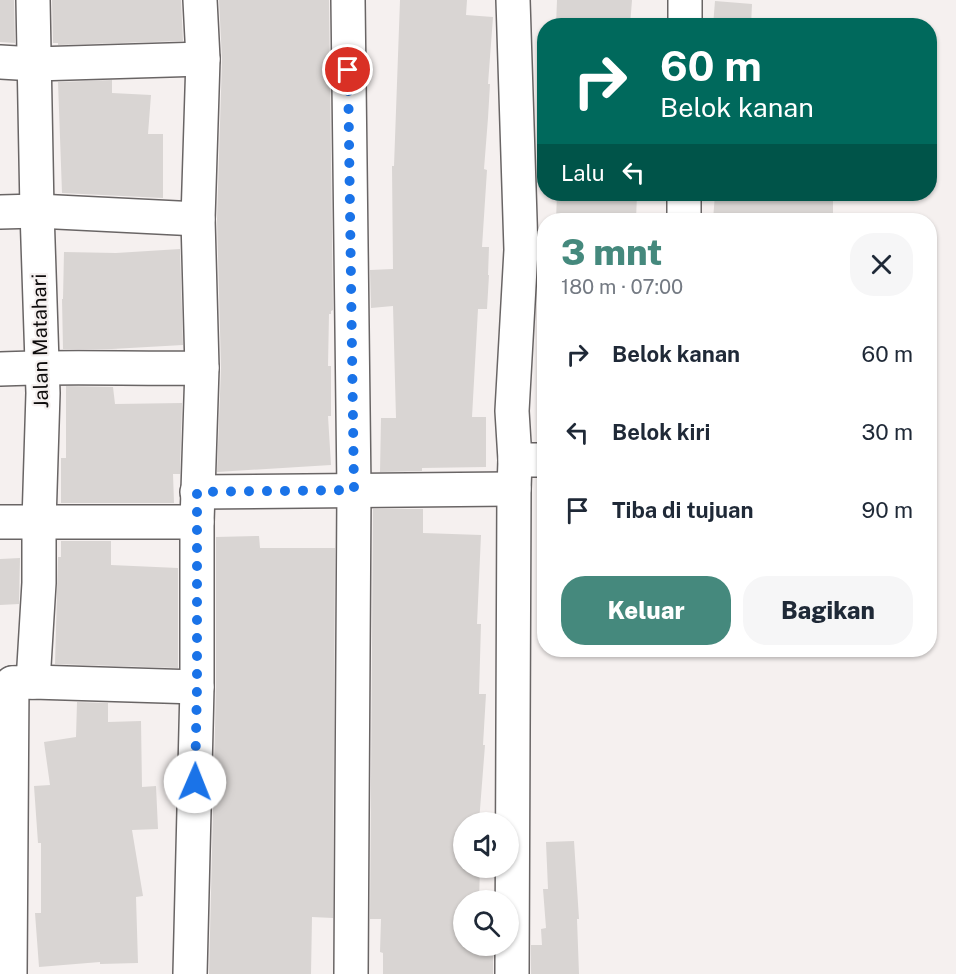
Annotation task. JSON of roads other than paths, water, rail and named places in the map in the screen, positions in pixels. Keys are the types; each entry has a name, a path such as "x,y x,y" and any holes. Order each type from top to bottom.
{"street":[{"name":"Jalan Matahari","path":"10,974 15,682 39,583 42,367 33,0"},
{"path":"190,974 197,687 197,507 202,368 198,219 203,59 200,0"},
{"path":"348,0 354,490 351,974"},
{"path":"512,974 524,470 512,411 532,250 513,0"},
{"path":"685,0 685,18"},
{"path":"0,62 203,59"},
{"path":"0,212 37,211 198,219"},
{"path":"0,369 202,368"},
{"path":"0,522 39,522 197,507 524,470"},
{"path":"15,682 197,687"}]}
